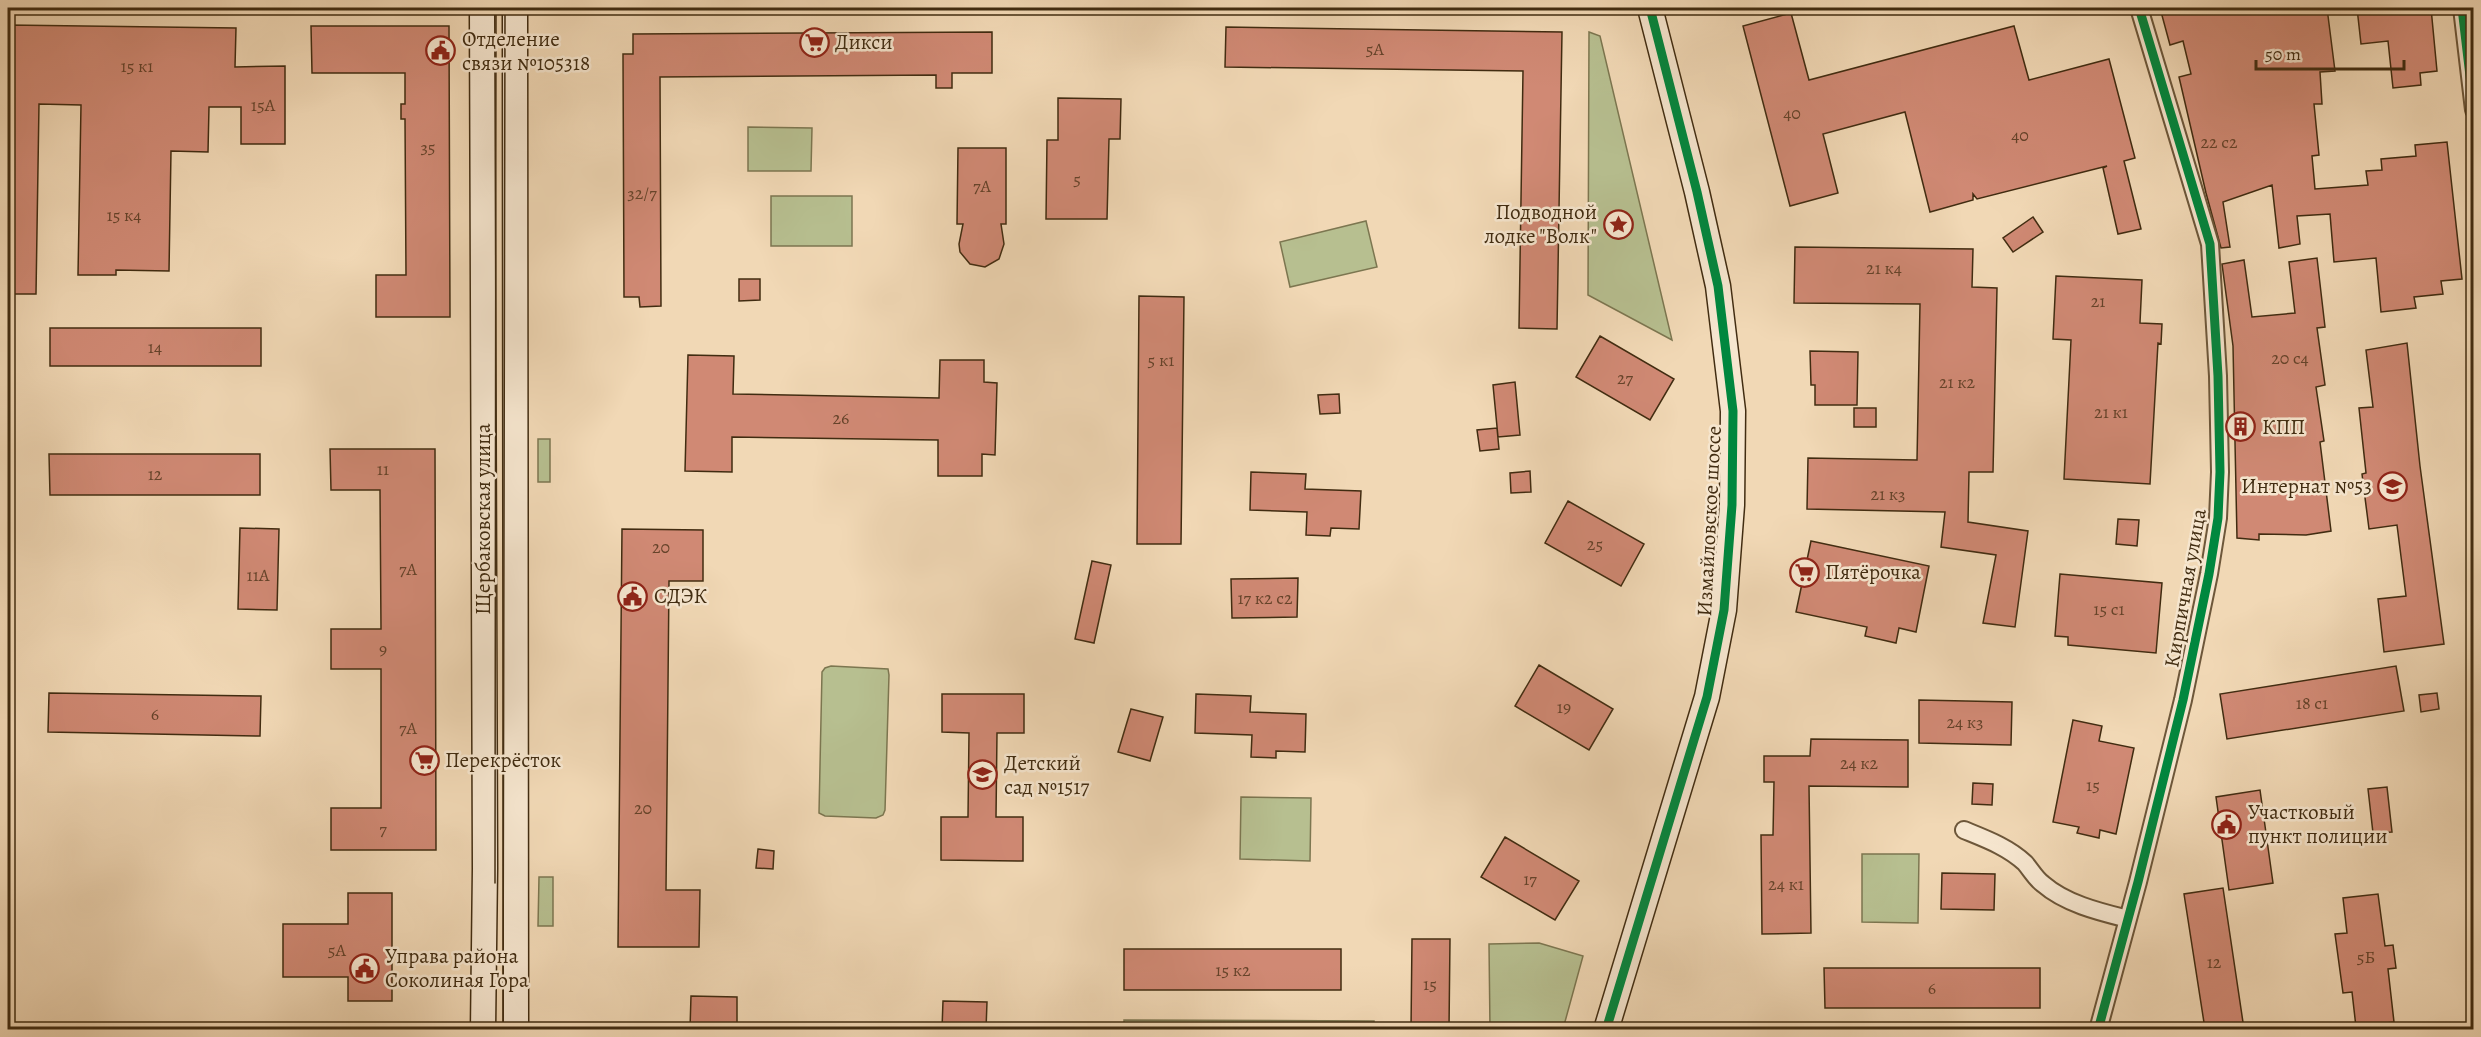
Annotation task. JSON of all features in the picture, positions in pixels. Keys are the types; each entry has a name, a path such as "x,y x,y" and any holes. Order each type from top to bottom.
{"main road":[{"name":"Щербаковская улица","path":"482,8 485,868 483,1029"},
{"name":"Щербаковская улица","path":"515,8 516,1029"},
{"name":"Измайловское шоссе","path":"1606,1029 1707,697 1724,610 1732,505 1733,411 1719,297 1697,192 1650,8"}],"street":[{"name":"Кирпичная улица","path":"2098,1029 2170,756 2210,574 2218,518 2220,472 2218,376 2210,244 2139,8"},
{"path":"2462,8 2474,110"},
{"path":"1964,830 1999,845 2023,862 2043,885 2089,908 2128,919"}],"green space":[{"path":"1589,32 1600,36 1672,340 1588,295"},
{"path":"748,127 812,128 811,171 748,171"},
{"path":"771,196 852,196 852,246 771,246"},
{"path":"1366,221 1377,267 1290,287 1280,242"},
{"path":"538,439 550,439 550,482 538,482"},
{"path":"831,666 888,669 885,810 883,815 876,818 825,816 819,813 822,672"},
{"path":"1241,797 1311,798 1310,861 1240,859"},
{"path":"1862,854 1919,854 1918,923 1862,922"},
{"path":"539,877 553,877 553,926 538,926"},
{"path":"1539,943 1583,956 1563,1029 1490,1029 1489,944"},
{"path":"1124,1020 1374,1021 1374,1029 1124,1030"}],"building":[{"path":"2160,8 2327,8 2335,71 2320,72 2322,104 2314,104 2319,155 2312,156 2315,189 2368,185 2366,171 2382,170 2381,159 2416,156 2415,145 2447,142 2462,279 2441,281 2443,294 2414,297 2416,308 2381,312 2376,258 2334,262 2330,214 2297,216 2300,244 2279,248 2272,185 2223,202 2230,247 2221,248 2179,77 2191,74 2183,41 2170,45"},
{"path":"2357,8 2431,8 2437,71 2420,73 2421,85 2393,88 2388,41 2361,44"},
{"path":"1791,13 1809,80 2014,26 2029,80 2109,59 2135,158 2124,161 2141,229 2118,234 2103,168 2107,166 1977,199 1973,194 1973,200 1930,212 1905,112 1823,134 1838,193 1790,206 1743,26"},
{"path":"8,25 236,28 235,67 285,66 285,144 241,144 241,107 209,107 208,152 171,151 169,271 116,270 116,275 78,275 81,105 39,104 36,294 8,294"},
{"path":"311,26 449,26 450,317 376,317 376,275 406,275 405,119 401,119 401,104 405,104 405,73 312,73"},
{"path":"1226,27 1562,32 1557,329 1519,328 1523,71 1225,67"},
{"path":"992,32 992,73 952,73 952,88 936,88 936,75 660,77 661,306 640,307 639,297 624,297 623,54 633,54 633,34"},
{"path":"1058,98 1121,99 1120,139 1109,139 1107,219 1046,219 1047,140 1058,140"},
{"path":"958,148 1006,148 1006,224 1001,224 1004,244 999,259 985,267 970,264 960,252 959,244 963,224 957,224"},
{"path":"2033,217 2043,232 2013,252 2003,238"},
{"path":"1795,247 1973,249 1972,287 1997,288 1993,472 1969,472 1968,522 2028,531 2015,627 1983,623 1996,555 1941,547 1945,512 1807,509 1808,458 1917,460 1920,304 1794,303"},
{"path":"2317,258 2325,327 2317,328 2325,385 2316,387 2324,441 2320,442 2331,531 2306,535 2259,534 2259,540 2237,538 2233,346 2222,264 2244,260 2252,317 2295,313 2289,262"},
{"path":"2056,276 2142,280 2140,323 2162,324 2161,344 2158,343 2150,484 2064,479 2071,340 2053,339"},
{"path":"739,279 760,279 760,300 739,301"},
{"path":"1139,296 1184,297 1181,544 1137,544"},
{"path":"50,328 261,328 261,366 50,366"},
{"path":"1600,336 1674,379 1650,420 1576,377"},
{"name":"Интернат №53","path":"2407,343 2420,466 2444,644 2384,652 2378,599 2406,596 2397,525 2369,529 2362,474 2366,473 2359,408 2373,407 2366,350"},
{"path":"1810,351 1858,352 1857,405 1815,405 1815,385 1811,385"},
{"path":"688,355 734,356 733,394 939,398 940,360 984,360 984,382 997,383 995,455 982,454 982,476 938,476 938,440 732,437 732,472 685,471"},
{"path":"1515,382 1520,435 1498,437 1493,385"},
{"path":"1339,394 1340,413 1320,414 1318,395"},
{"path":"1854,408 1876,408 1876,427 1854,427"},
{"path":"1497,428 1499,449 1480,451 1477,430"},
{"path":"330,449 435,449 436,850 331,850 331,808 381,808 381,669 331,669 331,629 381,629 380,490 331,490"},
{"path":"49,454 260,454 260,495 50,495"},
{"path":"1530,471 1531,492 1511,493 1510,473"},
{"path":"1251,472 1306,474 1305,489 1361,491 1359,529 1331,528 1330,536 1306,535 1307,512 1250,510"},
{"path":"1568,501 1644,544 1621,586 1545,543"},
{"path":"2118,519 2139,520 2137,546 2116,544"},
{"path":"240,528 279,529 277,610 238,609"},
{"path":"622,529 703,530 703,581 669,581 666,890 700,890 699,947 618,947"},
{"path":"1811,541 1929,566 1916,632 1899,628 1896,643 1865,636 1867,627 1796,612"},
{"path":"1092,561 1111,565 1094,643 1075,639"},
{"path":"2060,574 2162,583 2156,653 2068,645 2068,637 2055,636"},
{"path":"1298,578 1297,617 1232,618 1231,579"},
{"path":"1539,665 1613,709 1589,750 1515,706"},
{"path":"2396,666 2404,711 2227,739 2220,694"},
{"path":"49,693 261,696 260,736 48,732"},
{"path":"2437,693 2439,709 2421,712 2419,695"},
{"name":"Детский сад №1517","path":"942,694 1024,694 1024,733 997,733 996,817 1023,817 1023,861 941,860 941,817 968,817 969,733 942,732"},
{"path":"1196,694 1251,696 1250,712 1306,714 1305,752 1276,751 1276,758 1251,757 1252,735 1195,733"},
{"path":"1919,700 2012,702 2011,745 1919,743"},
{"path":"1131,709 1163,717 1150,761 1118,752"},
{"path":"2073,720 2102,726 2099,741 2134,748 2116,834 2100,830 2099,838 2077,833 2079,827 2053,822"},
{"path":"1811,739 1908,740 1908,787 1809,786 1811,933 1762,934 1761,835 1773,835 1774,782 1764,782 1764,756 1810,756"},
{"path":"1973,783 1993,784 1992,805 1972,804"},
{"path":"2387,787 2392,832 2373,833 2368,789"},
{"path":"2260,790 2273,883 2229,890 2216,797"},
{"path":"1505,837 1579,881 1555,920 1481,877"},
{"path":"758,849 774,851 773,869 756,868"},
{"path":"1942,873 1995,874 1994,910 1941,909"},
{"path":"2223,888 2244,1029 2205,1029 2184,894"},
{"path":"348,893 392,893 392,1001 348,1001 348,977 283,977 283,924 348,924"},
{"path":"2378,894 2385,946 2393,945 2396,968 2388,969 2394,1022 2356,1027 2352,992 2343,993 2335,934 2347,933 2343,898"},
{"path":"1412,939 1450,939 1449,1029 1411,1029"},
{"path":"1124,949 1341,949 1341,990 1124,990"},
{"path":"1824,968 2040,968 2040,1008 1825,1008"},
{"path":"691,996 737,997 737,1029 690,1029"},
{"path":"943,1001 987,1002 986,1029 942,1029"}],"tram line":[{"path":"495,883 496,8"},
{"path":"503,1030 505,8"}],"cycle path":[{"path":"1606,1030 1707,697 1724,610 1732,505 1733,411 1718,286 1697,192 1650,8"},
{"path":"2098,1030 2138,882 2183,700 2209,574 2218,518 2220,472 2218,376 2210,244 2139,8"},
{"path":"2462,8 2474,110"}],"place":[{"name":"Дикси","path":"814,42"},
{"name":"Отделение связи №105318","path":"441,51"},
{"name":"Подводной лодке \"Волк\"","path":"1618,224"},
{"name":"КПП","path":"2241,427"},
{"name":"Интернат №53","path":"2393,486"},
{"name":"Пятёрочка","path":"1804,572"},
{"name":"СДЭК","path":"633,596"},
{"name":"Перекрёсток","path":"424,760"},
{"name":"Детский сад №1517","path":"983,775"},
{"name":"Участковый пункт полиции","path":"2227,824"},
{"name":"Управа района Соколиная Гора","path":"364,968"}]}
